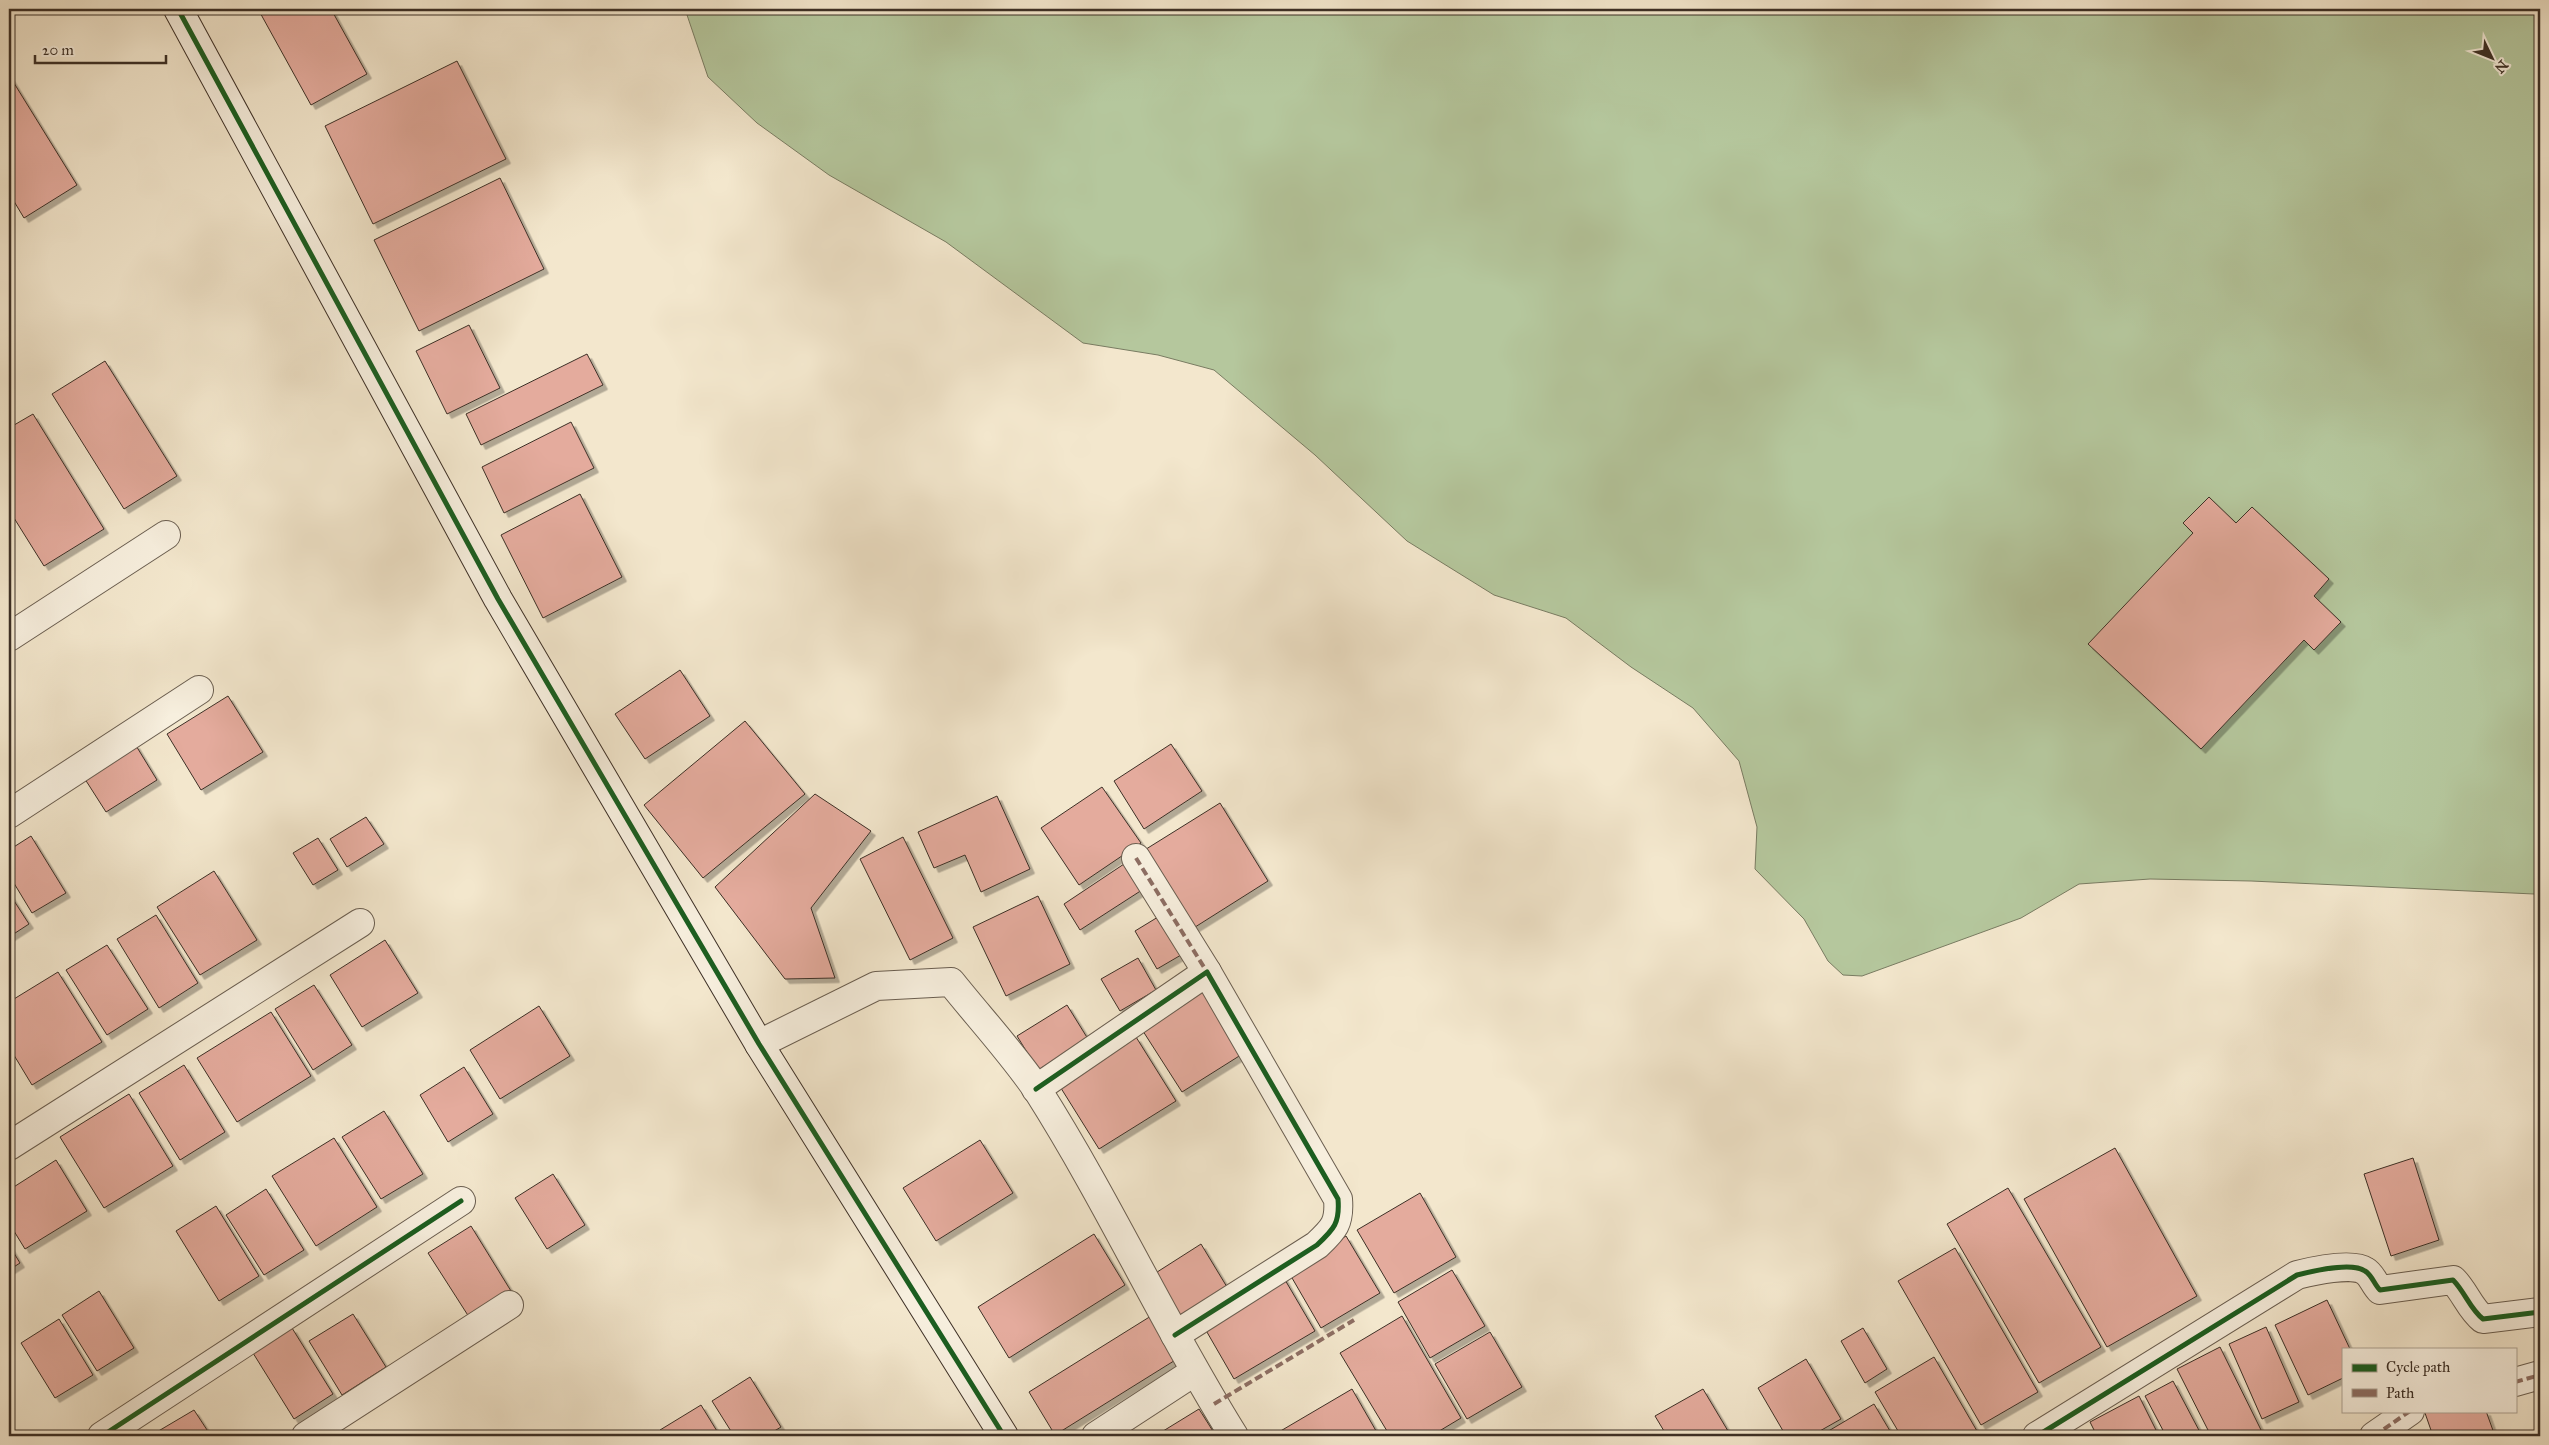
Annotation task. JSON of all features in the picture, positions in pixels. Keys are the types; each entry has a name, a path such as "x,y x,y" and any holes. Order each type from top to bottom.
{"street":[{"path":"178,9 498,599 758,1044 1004,1436"},
{"path":"9,637 166,536"},
{"path":"9,814 199,690"},
{"path":"1136,858 1207,972 1338,1199 1339,1216 1332,1230 1317,1245 1176,1335"},
{"path":"9,1146 360,923"},
{"path":"1036,1089 1207,972"},
{"path":"758,1044 876,986 951,982 1036,1089 1091,1178 1194,1372 1234,1436"},
{"path":"102,1436 461,1201"},
{"path":"2037,1436 2297,1275 2326,1269 2359,1268 2369,1275 2380,1290 2453,1280 2462,1289 2476,1313 2483,1319 2540,1312"},
{"path":"306,1436 509,1305"},
{"path":"1096,1436 1194,1372"},
{"path":"2516,1382 2540,1375"},
{"path":"2374,1436 2409,1412"}],"green space":[{"path":"685,9 2540,9 2540,890 2534,894 2251,881 2150,879 2079,884 2021,918 1862,976 1843,975 1828,961 1804,919 1755,869 1757,827 1739,761 1693,708 1631,667 1566,618 1494,595 1407,541 1315,455 1214,370 1158,355 1083,343 946,242 829,175 757,123 708,77"}],"building":[{"path":"258,9 331,9 367,74 311,105"},
{"path":"457,61 506,159 373,224 325,126"},
{"path":"9,75 77,185 24,218 9,193"},
{"path":"500,178 544,269 419,331 374,240"},
{"path":"469,325 500,388 447,414 416,351"},
{"path":"587,354 603,385 481,445 466,414"},
{"path":"105,361 177,476 124,509 52,394"},
{"path":"33,414 104,529 44,566 9,510 9,428"},
{"path":"571,422 594,468 504,513 482,467"},
{"path":"580,494 622,577 543,618 501,535"},
{"path":"2209,497 2236,523 2252,507 2329,579 2314,596 2341,622 2314,650 2304,640 2201,749 2088,644 2193,533 2183,523"},
{"path":"680,670 710,716 645,759 615,714"},
{"path":"228,696 263,752 201,790 167,734"},
{"path":"745,721 805,794 703,878 644,805"},
{"path":"135,744 157,780 106,812 83,776"},
{"path":"1171,744 1202,791 1144,829 1114,781"},
{"path":"1102,787 1141,843 1079,885 1041,828"},
{"path":"815,794 871,831 811,908 835,978 785,979 715,887"},
{"path":"997,796 1030,869 981,892 965,855 934,868 918,832"},
{"path":"1220,803 1268,881 1192,929 1143,851"},
{"path":"366,817 384,844 347,867 330,839"},
{"path":"31,836 66,893 32,913 9,875 9,850"},
{"path":"903,837 953,938 910,960 860,859"},
{"path":"318,838 338,870 313,885 293,853"},
{"path":"1124,864 1142,890 1080,930 1064,904"},
{"path":"214,871 257,940 200,975 157,907"},
{"path":"9,893 29,924 9,937"},
{"path":"1038,896 1070,964 1006,996 973,927"},
{"path":"156,915 198,983 159,1008 117,939"},
{"path":"1158,917 1181,955 1157,969 1135,931"},
{"path":"385,940 418,993 362,1027 330,975"},
{"path":"107,945 148,1009 107,1035 66,970"},
{"path":"1138,958 1156,990 1120,1011 1101,979"},
{"path":"58,972 102,1042 32,1085 9,1047 9,1002"},
{"path":"314,985 352,1045 313,1070 275,1009"},
{"path":"1204,988 1244,1053 1182,1092 1141,1028"},
{"path":"1067,1005 1088,1039 1038,1070 1017,1036"},
{"path":"539,1006 570,1056 500,1099 470,1050"},
{"path":"271,1012 311,1076 237,1122 197,1058"},
{"path":"1136,1037 1176,1101 1099,1149 1059,1085"},
{"path":"184,1065 225,1132 180,1160 139,1093"},
{"path":"464,1067 493,1114 448,1142 420,1095"},
{"path":"129,1094 173,1166 104,1208 60,1137"},
{"path":"384,1111 423,1174 381,1199 342,1137"},
{"path":"334,1138 377,1207 316,1246 272,1176"},
{"path":"980,1140 1013,1193 936,1241 903,1188"},
{"path":"2115,1148 2197,1296 2107,1347 2024,1199"},
{"path":"2413,1158 2439,1240 2391,1256 2364,1174"},
{"path":"56,1160 87,1211 25,1249 9,1223 9,1190"},
{"path":"553,1174 585,1225 547,1249 515,1198"},
{"path":"2008,1188 2101,1347 2039,1383 1947,1224"},
{"path":"266,1189 304,1250 264,1275 226,1215"},
{"path":"1420,1193 1456,1257 1394,1293 1357,1230"},
{"path":"216,1206 259,1276 219,1301 176,1231"},
{"path":"471,1226 511,1291 469,1317 428,1253"},
{"path":"1094,1234 1125,1285 1009,1358 978,1307"},
{"path":"1346,1236 1380,1293 1321,1328 1288,1271"},
{"path":"1201,1244 1227,1287 1180,1315 1154,1274"},
{"path":"9,1245 20,1263 9,1270"},
{"path":"1955,1248 2038,1392 1981,1425 1898,1281"},
{"path":"1452,1270 1485,1326 1430,1358 1398,1302"},
{"path":"1281,1273 1315,1331 1234,1379 1200,1320"},
{"path":"99,1291 134,1348 97,1371 62,1315"},
{"path":"2327,1300 2350,1348 2342,1348 2342,1378 2308,1395 2275,1325"},
{"path":"353,1314 386,1367 342,1395 309,1341"},
{"path":"1151,1316 1177,1359 1055,1435 1029,1392"},
{"path":"1402,1316 1461,1418 1431,1436 1390,1436 1340,1353"},
{"path":"59,1319 93,1375 55,1398 21,1343"},
{"path":"2266,1327 2299,1402 2262,1419 2229,1344"},
{"path":"292,1328 333,1394 294,1419 253,1353"},
{"path":"1863,1328 1887,1369 1865,1383 1841,1341"},
{"path":"1490,1332 1522,1387 1467,1419 1435,1364"},
{"path":"2220,1347 2264,1436 2211,1436 2177,1369"},
{"path":"1934,1357 1977,1431 1969,1436 1901,1436 1875,1392"},
{"path":"1806,1359 1841,1419 1811,1436 1786,1436 1758,1388"},
{"path":"750,1377 781,1427 766,1436 734,1436 712,1401"},
{"path":"2173,1381 2202,1436 2166,1436 2145,1396"},
{"path":"1352,1389 1379,1436 1272,1436"},
{"path":"1703,1389 1731,1436 1667,1436 1655,1416"},
{"path":"2139,1396 2159,1436 2097,1436 2090,1422"},
{"path":"1874,1404 1893,1436 1820,1436"},
{"path":"701,1405 720,1436 664,1436 660,1430"},
{"path":"1199,1409 1216,1436 1155,1436"},
{"path":"194,1410 211,1436 150,1436"},
{"path":"2486,1412 2495,1436 2433,1436 2425,1413"}],"marked path":[{"path":"1136,858 1207,972"},
{"path":"1214,1404 1354,1320"},
{"path":"2516,1382 2540,1375"},
{"path":"2374,1436 2409,1412"}],"cycle path":[{"path":"178,9 498,599 759,1044 1004,1436"},
{"path":"1036,1089 1207,972 1338,1199 1338,1214 1335,1225 1317,1245 1175,1335"},
{"path":"102,1436 461,1201"},
{"path":"2037,1436 2297,1275 2313,1271 2342,1267 2359,1268 2369,1275 2380,1290 2453,1280 2478,1315 2483,1319 2540,1312"}]}
